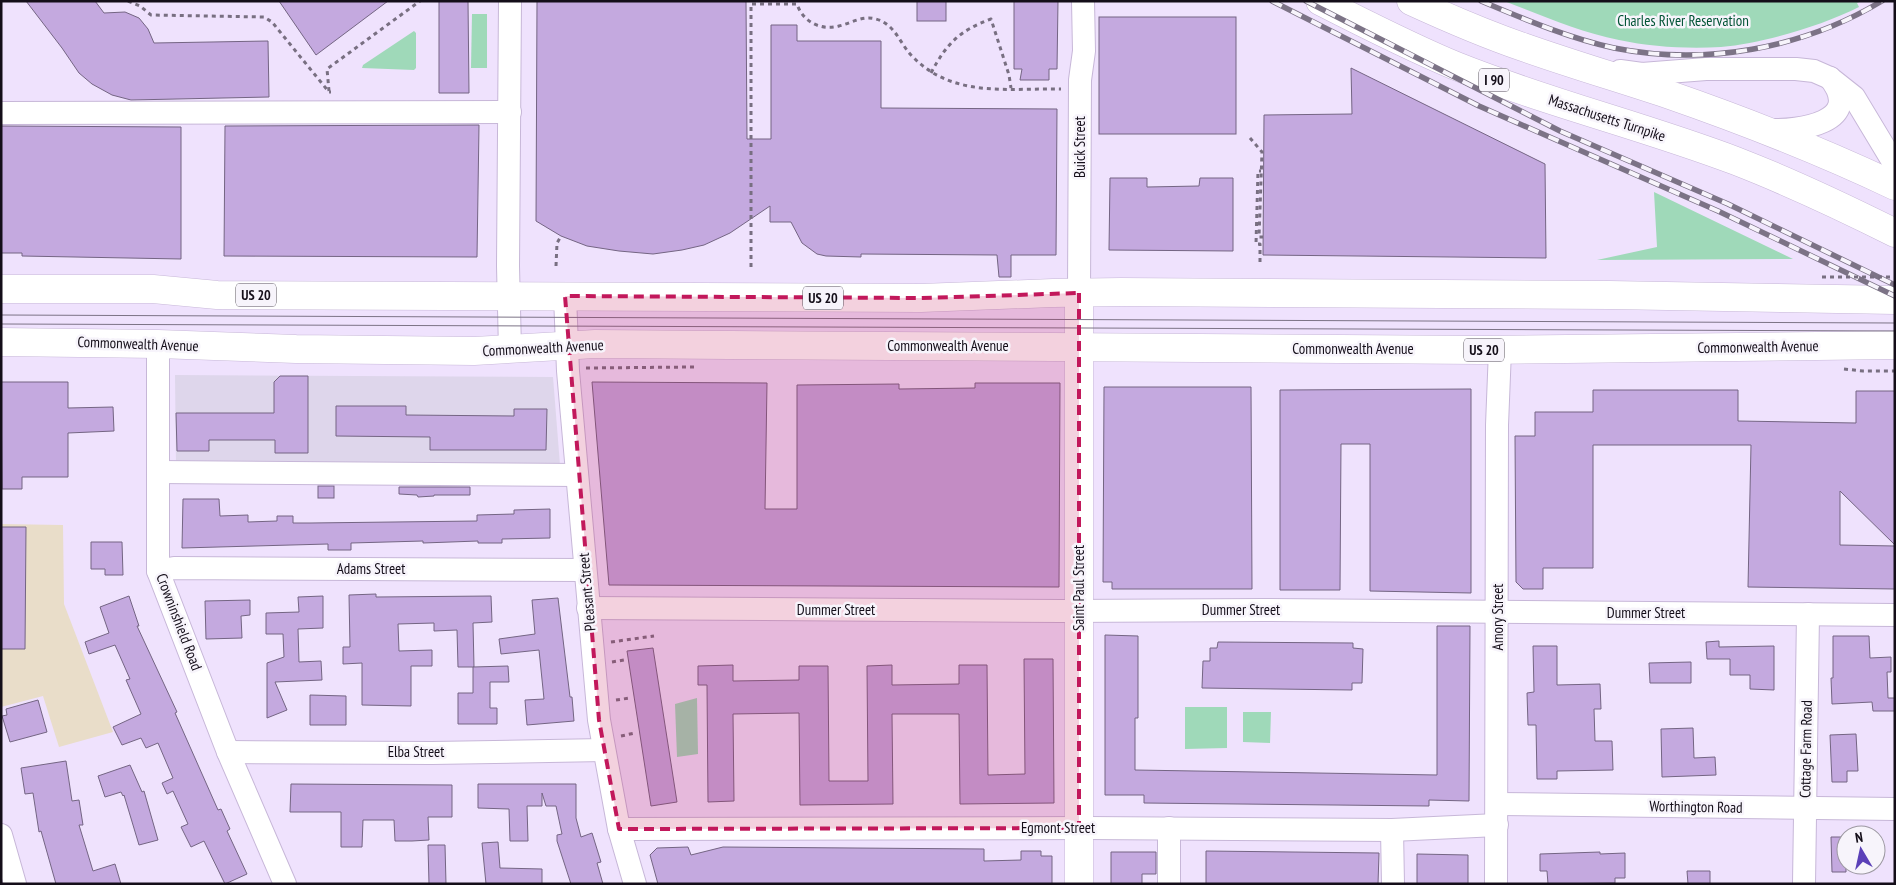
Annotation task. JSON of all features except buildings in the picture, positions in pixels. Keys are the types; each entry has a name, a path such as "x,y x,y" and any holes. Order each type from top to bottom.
{"main road":[{"name":"Massachusetts Turnpike","path":"1320,1 1419,50 1457,66 1761,171 1895,233"},
{"path":"1411,1 1524,48 1687,101 1766,130 1895,186"},
{"name":"US 20","path":"1,289 154,289 217,294 510,296 922,298 1080,293 1610,295 1882,300"},
{"name":"Saint Paul Street","path":"1079,884 1080,293"},
{"name":"Commonwealth Avenue","path":"1,342 158,344 342,350 510,350 595,344 1500,350 1895,346"}],"street":[{"path":"510,1 508,266 510,350"},
{"name":"Buick Street","path":"1080,293 1080,80 1084,51 1083,1"},
{"path":"1428,1 1508,34 1606,68 1630,74 1654,74 1706,69 1796,69 1814,72 1830,78 1848,90 1859,104 1895,165"},
{"path":"1766,130 1803,128 1822,122 1832,116 1838,107 1838,95 1830,78"},
{"path":"1,113 510,112"},
{"name":"Pleasant Street","path":"566,296 567,346 577,475 599,720 609,744 619,828 636,884"},
{"name":"Crowninshield Road","path":"158,344 158,571 228,752 285,884"},
{"name":"Amory Street","path":"1496,884 1500,350"},
{"path":"158,472 577,475"},
{"name":"Adams Street","path":"158,571 174,568 585,570"},
{"name":"Dummer Street","path":"588,608 1895,615"},
{"name":"Cottage Farm Road","path":"1804,884 1808,614"},
{"name":"Elba Street","path":"228,752 432,753 609,744"},
{"name":"Worthington Road","path":"1497,815 1805,808 1895,809"},
{"name":"Egmont Street","path":"619,828 1392,830 1497,815"},
{"path":"1169,828 1169,884"},
{"path":"1392,830 1392,884"},
{"path":"1,835 16,884"}],"path":[{"path":"128,1 140,6 151,15 264,17 272,22 329,92 327,70 420,1"},
{"path":"751,267 751,4 796,4 803,18 810,23 826,27 840,26 867,18 882,21 894,29 911,56 931,73 941,79 963,86 1061,89"},
{"path":"931,73 951,41 968,28 991,19 1009,75 1011,88"},
{"path":"1250,138 1262,152 1259,237 1263,237"},
{"path":"1260,262 1260,244 1256,244 1258,171 1261,171"},
{"path":"556,266 557,244 561,236"},
{"path":"1822,277 1895,277"},
{"path":"605,643 654,636"},
{"path":"607,663 624,660"},
{"path":"610,701 630,698"},
{"path":"609,744 635,733"}],"highlighted area":[{"path":"1079,293 1079,828 619,829 599,720 565,296 921,298"}],"shaded area":[{"path":"175,375 553,377 560,465 176,465"},
{"path":"1,524 63,525 64,604 113,732 59,747 43,696 1,707"}],"green space":[{"name":"Charles River Reservation","path":"1504,1 1862,1 1857,3 1859,7 1844,14 1792,33 1738,45 1696,48 1644,44 1604,37 1560,23"},
{"path":"472,14 487,14 487,68 471,68"},
{"path":"414,31 416,33 416,68 414,70 362,68 363,65"},
{"path":"1654,192 1793,259 1597,260 1657,247"},
{"path":"697,698 698,754 677,757 675,704"},
{"path":"1185,707 1227,707 1227,748 1185,749"},
{"path":"1243,712 1271,712 1270,743 1243,742"}],"tram line":[{"path":"1,315 1895,323"},
{"path":"1,324 1895,331"}],"railway":[{"path":"1272,1 1479,106 1718,211 1895,296"},
{"path":"1306,1 1560,131 1728,204 1895,285"},
{"path":"1481,1 1546,27 1597,44 1648,53 1683,55 1718,54 1786,42 1851,18 1882,1"}]}
